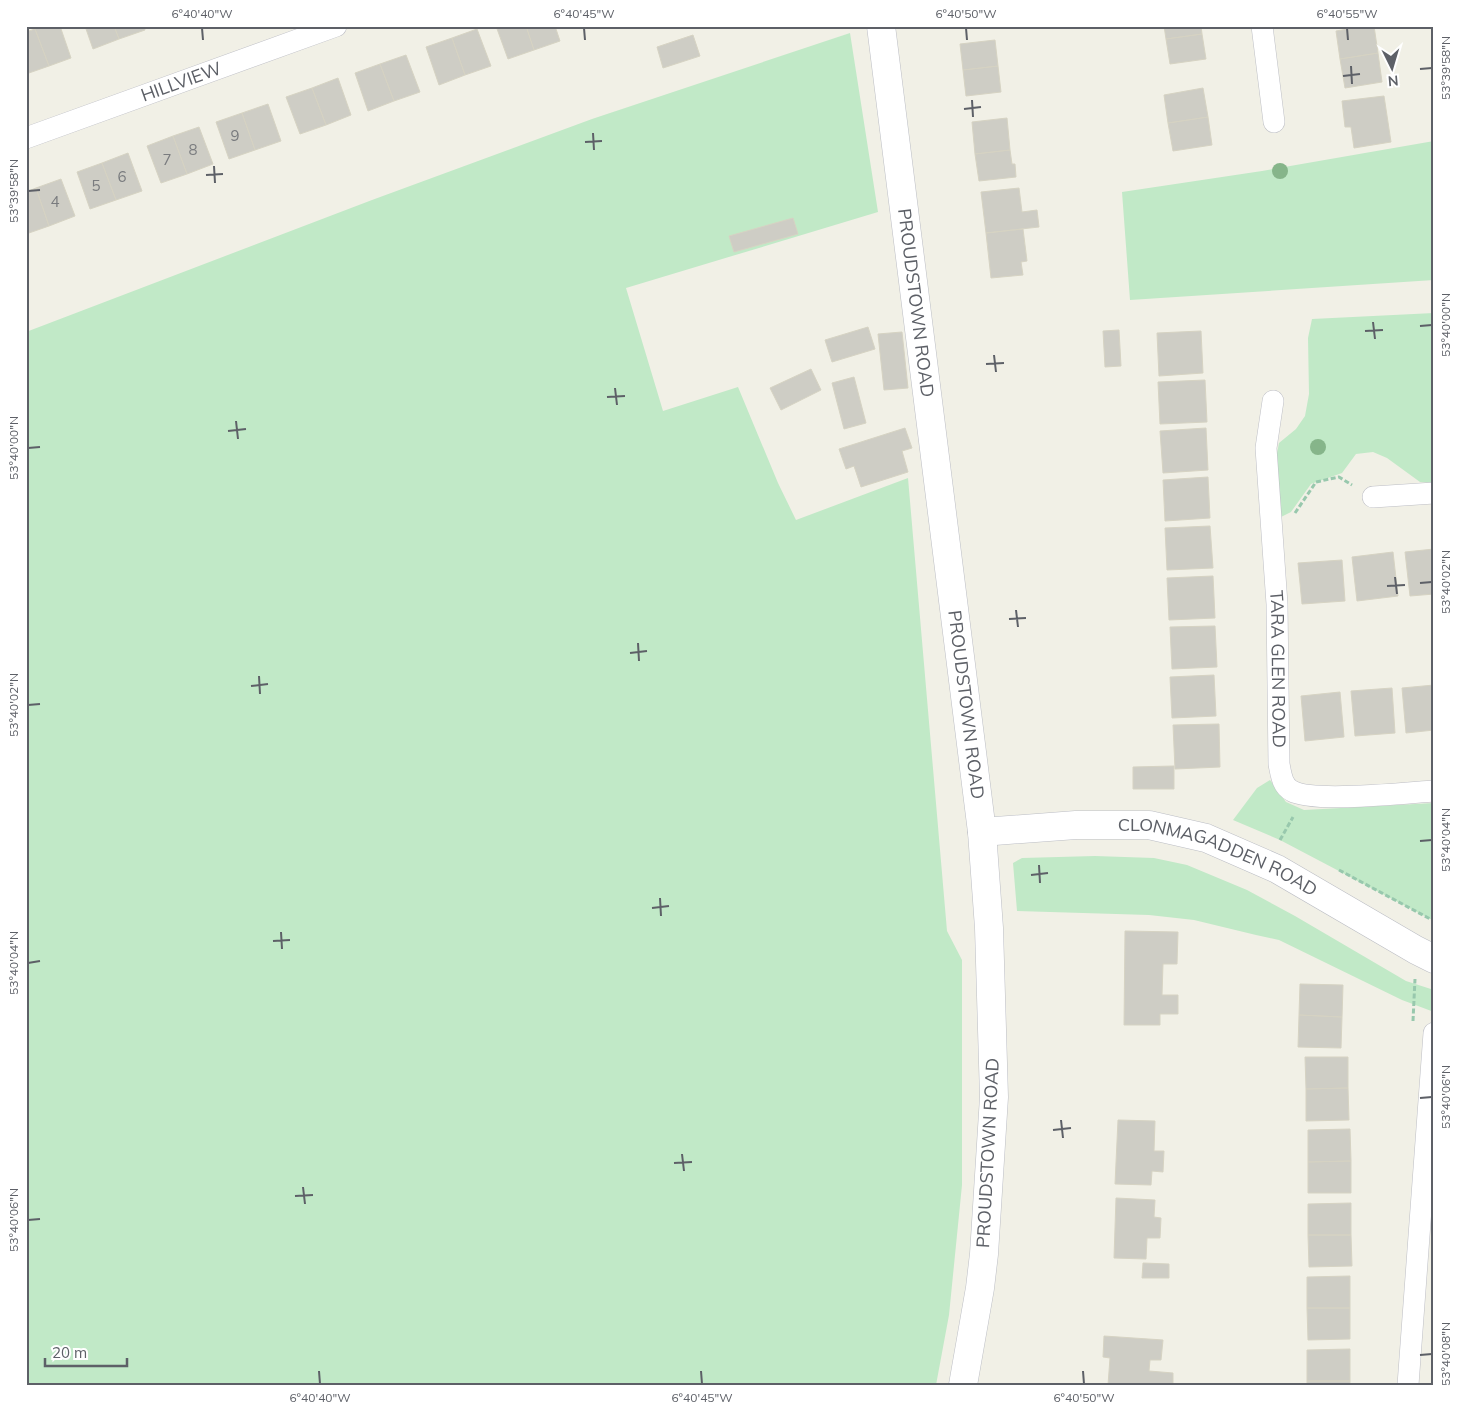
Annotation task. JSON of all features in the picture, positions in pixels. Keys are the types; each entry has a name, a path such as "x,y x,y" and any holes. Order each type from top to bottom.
{"main road":[{"name":"PROUDSTOWN ROAD","path":"881,26 982,832 989,928 994,1098 983,1263 963,1385"},
{"name":"CLONMAGADDEN ROAD","path":"982,832 1076,825 1149,825 1206,838 1277,869 1416,950 1434,958"}],"street":[{"name":"HILLVIEW","path":"26,138 336,26"},
{"path":"1262,26 1274,122"},
{"name":"TARA GLEN ROAD","path":"1273,401 1266,448 1277,604 1279,764 1282,780 1290,790 1304,796 1434,791"},
{"path":"1373,497 1434,493"},
{"path":"1408,1385 1429,1158 1434,1033"}],"path":[{"path":"1270,518 1295,514 1316,482 1339,477 1373,497"},
{"path":"1280,840 1296,812"}],"green space":[{"path":"850,33 878,212 626,288 663,411 738,387 778,483 796,520 908,478 947,931 962,960 962,1185 949,1315 936,1385 26,1385 26,332 372,200 592,119"},
{"path":"1434,141 1434,280 1130,300 1122,192 1262,171"},
{"path":"1434,313 1434,483 1420,482 1387,458 1373,452 1356,454 1342,473 1311,484 1291,512 1281,517 1276,458 1279,443 1296,429 1305,416 1309,394 1308,338 1312,319"},
{"path":"1270,780 1286,802 1304,810 1434,803 1434,921 1280,840 1233,820 1257,788"},
{"path":"1095,856 1154,858 1187,865 1247,890 1406,981 1434,990 1434,1012 1402,1000 1279,940 1194,920 1149,915 1017,911 1013,863 1022,858"}],"building":[{"path":"42,26 60,26 71,58 49,66 35,29"},
{"path":"85,26 114,26 119,39 93,49"},
{"path":"114,26 144,26 145,30 119,39"},
{"path":"496,26 526,26 534,50 508,59"},
{"path":"526,26 555,26 560,41 534,50"},
{"path":"1164,26 1201,26 1202,34 1166,39"},
{"path":"1374,26 1378,53 1340,59 1336,31"},
{"path":"35,29 49,66 26,74 26,32"},
{"path":"477,29 491,66 465,75 452,38"},
{"path":"1202,34 1206,59 1170,64 1166,39"},
{"path":"693,35 700,56 663,68 657,47"},
{"path":"452,38 465,75 439,85 426,47"},
{"path":"995,40 998,66 963,70 960,44"},
{"path":"1378,53 1382,82 1345,88 1340,59"},
{"path":"406,55 420,92 394,101 380,64"},
{"path":"380,64 394,101 368,111 355,73"},
{"path":"998,66 1001,92 966,96 963,70"},
{"path":"338,78 351,115 326,125 312,88"},
{"path":"312,88 326,125 300,134 286,97"},
{"path":"1203,88 1208,117 1168,123 1164,95"},
{"path":"1384,96 1391,142 1354,148 1351,127 1345,127 1342,101"},
{"path":"268,104 281,141 255,150 242,113"},
{"path":"242,113 255,150 229,159 216,122"},
{"path":"1208,117 1212,145 1173,151 1168,123"},
{"path":"1007,118 1010,150 975,154 972,122"},
{"path":"199,127 213,164 187,174 173,136"},
{"path":"173,136 187,174 161,183 147,146"},
{"path":"1010,150 1012,164 1015,164 1016,177 979,181 975,154"},
{"path":"128,153 142,191 116,200 102,163"},
{"path":"102,163 116,200 90,209 77,172"},
{"path":"61,179 75,216 49,226 36,188"},
{"path":"36,188 49,226 26,234 26,192"},
{"path":"1019,188 1022,212 1037,210 1039,227 986,233 981,192"},
{"path":"793,218 798,234 734,252 729,236"},
{"path":"1023,229 1027,261 1021,262 1023,275 991,278 986,233"},
{"path":"868,327 875,349 832,362 825,340"},
{"path":"1119,330 1121,366 1105,367 1103,331"},
{"path":"1201,331 1203,373 1159,376 1157,333"},
{"path":"902,332 908,388 884,390 878,334"},
{"path":"811,369 821,390 781,410 770,388"},
{"path":"854,377 866,423 844,429 832,383"},
{"path":"1205,380 1207,422 1160,424 1158,382"},
{"path":"905,428 912,448 902,451 908,472 861,487 854,466 846,469 839,449"},
{"path":"1206,428 1208,470 1163,473 1160,431"},
{"path":"1208,477 1210,518 1165,521 1163,480"},
{"path":"1210,526 1213,568 1167,570 1165,528"},
{"path":"1434,549 1434,594 1410,596 1405,552"},
{"path":"1393,552 1398,596 1357,601 1352,557"},
{"path":"1342,560 1345,601 1302,604 1298,563"},
{"path":"1213,576 1215,618 1169,620 1167,578"},
{"path":"1215,626 1217,667 1172,669 1170,627"},
{"path":"1214,675 1216,716 1172,718 1170,677"},
{"path":"1434,685 1434,730 1406,733 1402,688"},
{"path":"1392,688 1395,733 1355,736 1351,691"},
{"path":"1340,692 1344,737 1305,741 1301,696"},
{"path":"1219,724 1220,767 1175,769 1173,725"},
{"path":"1174,766 1174,789 1133,789 1133,767"},
{"path":"1125,931 1178,932 1177,964 1163,964 1162,995 1178,995 1178,1014 1160,1014 1160,1025 1124,1025"},
{"path":"1300,984 1343,985 1342,1017 1299,1015"},
{"path":"1299,1015 1342,1017 1341,1048 1298,1047"},
{"path":"1305,1057 1348,1057 1348,1088 1306,1089"},
{"path":"1348,1088 1349,1120 1306,1121 1306,1089"},
{"path":"1118,1120 1155,1121 1154,1151 1164,1151 1163,1172 1152,1171 1151,1185 1115,1184"},
{"path":"1350,1129 1351,1161 1308,1162 1308,1130"},
{"path":"1351,1161 1351,1193 1308,1193 1308,1162"},
{"path":"1116,1198 1155,1200 1154,1217 1161,1218 1160,1238 1147,1238 1146,1259 1114,1258"},
{"path":"1351,1203 1351,1235 1308,1235 1308,1204"},
{"path":"1308,1235 1351,1235 1352,1266 1309,1267"},
{"path":"1143,1263 1169,1264 1169,1278 1142,1278"},
{"path":"1350,1276 1350,1308 1307,1308 1307,1277"},
{"path":"1307,1308 1350,1308 1350,1339 1308,1340"},
{"path":"1104,1336 1163,1340 1161,1360 1150,1360 1149,1371 1173,1373 1173,1385 1108,1385 1110,1358 1103,1357"},
{"path":"1350,1349 1350,1381 1307,1381 1307,1350"},
{"path":"1307,1381 1350,1381 1350,1385 1307,1385"}]}
